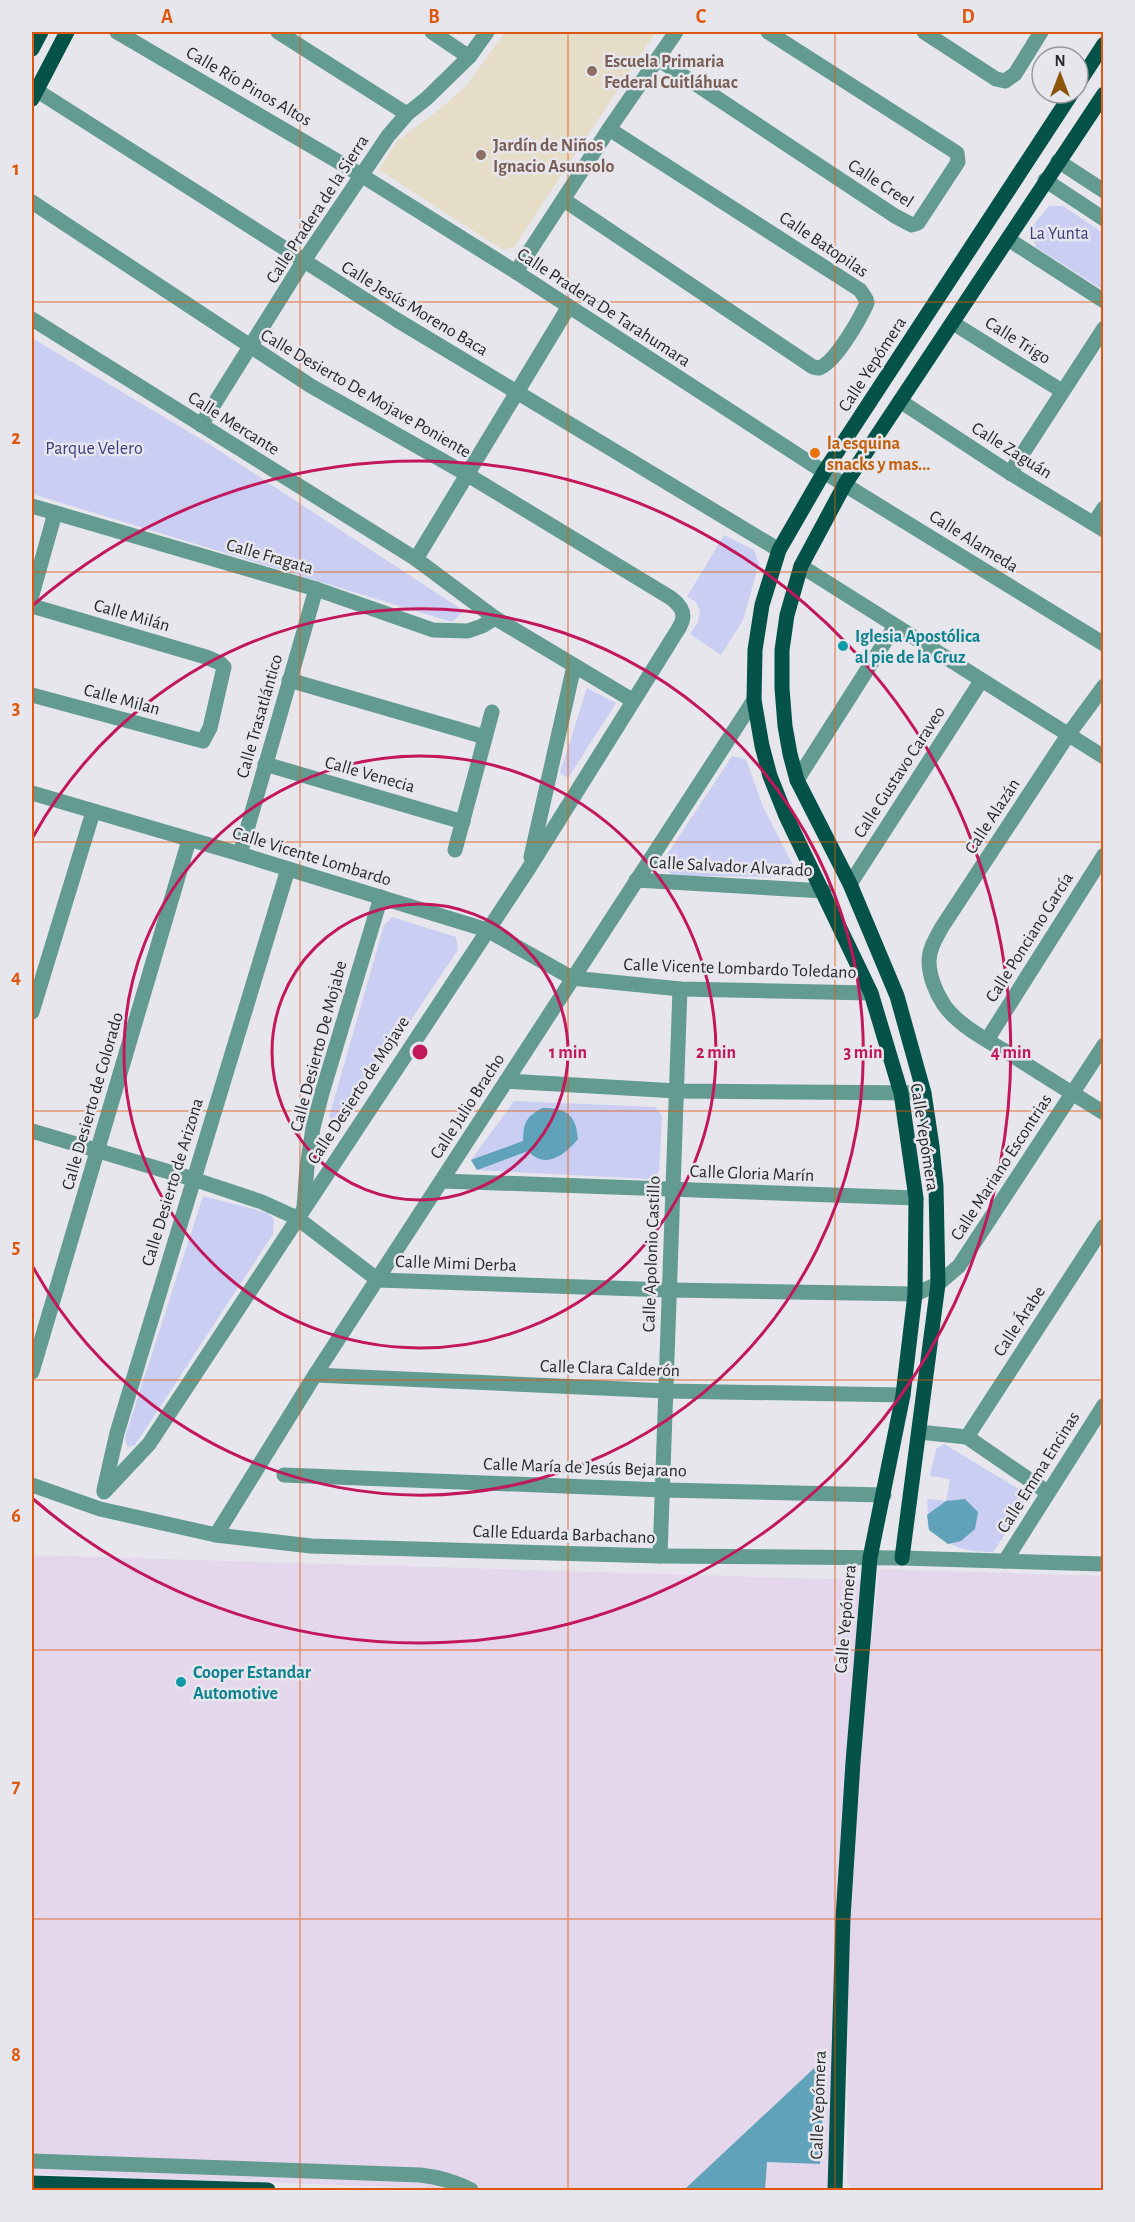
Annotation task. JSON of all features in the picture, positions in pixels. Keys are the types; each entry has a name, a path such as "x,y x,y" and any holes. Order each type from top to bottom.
{"main road":[{"path":"32,49 41,32"},
{"path":"34,94 67,32"},
{"path":"1090,66 1104,44"},
{"name":"Calle Yepómera","path":"902,1558 938,1284 936,1186 924,1092 897,996 850,884 797,780 785,726 782,669 787,615 801,566 845,484 1104,94"},
{"name":"Calle Yepómera","path":"835,2190 845,1875 870,1558 903,1395 915,1294 916,1198 901,1093 872,993 786,816 770,776 754,700 755,650 762,604 779,550 824,472 1064,105"},
{"path":"32,2183 268,2190"}],"street":[{"name":"Calle Río Pinos Altos","path":"117,32 362,175"},
{"path":"278,32 406,114"},
{"path":"432,32 469,57"},
{"name":"Calle Pradera de la Sierra","path":"201,425 303,262 388,136 406,114 434,92 469,57 487,32"},
{"path":"516,272 609,129 676,32"},
{"name":"Calle Creel","path":"658,59 902,221 912,225 918,223 958,162 957,153 768,32"},
{"path":"924,32 996,80 1005,81 1014,74 1041,32"},
{"name":"Calle Jesús Moreno Baca","path":"34,94 516,393 779,550"},
{"name":"Calle Batopilas","path":"564,200 813,367 819,368 828,364 850,332 867,303 864,294 855,285 609,129"},
{"path":"1058,161 1104,191"},
{"name":"Calle Pradera De Tarahumara","path":"362,175 824,472"},
{"path":"1045,180 1104,219"},
{"name":"Calle Desierto De Mojave Poniente","path":"32,202 311,386 468,475 671,598 683,611 681,624 633,700"},
{"path":"1008,239 1104,301"},
{"path":"416,560 568,308"},
{"name":"Calle Mercante","path":"32,319 416,560 495,618 633,700"},
{"name":"Calle Trigo","path":"953,323 1062,391"},
{"path":"1010,473 1104,327"},
{"name":"Calle Zaguán","path":"900,401 1010,473 1099,527"},
{"name":"Calle Alameda","path":"824,472 1104,644"},
{"name":"Calle Fragata","path":"32,506 316,589 433,630 468,631 495,618"},
{"path":"1099,527 1104,508"},
{"path":"32,595 55,513"},
{"path":"801,566 1104,758"},
{"name":"Calle Trasatlántico","path":"240,854 316,589"},
{"name":"Calle Milán","path":"32,606 207,657 220,663 224,672 210,728 203,741"},
{"path":"797,780 896,626"},
{"path":"529,868 574,666"},
{"path":"289,680 485,737"},
{"name":"Calle Gustavo Caraveo","path":"850,884 981,681"},
{"name":"Calle Alazán","path":"987,1040 956,1018 944,1005 930,974 929,960 932,947 942,927 1068,735 1104,686"},
{"name":"Calle Milan","path":"32,695 203,741"},
{"name":"Calle Desierto de Mojave","path":"104,1492 149,1444 529,868 633,700"},
{"name":"Calle Julio Bracho","path":"216,1535 315,1375 754,700"},
{"path":"455,850 492,712"},
{"name":"Calle Venecia","path":"265,764 463,822"},
{"name":"Calle Vicente Lombardo","path":"32,793 487,930 572,978"},
{"path":"32,1012 35,986 93,812"},
{"name":"Calle Desierto de Colorado","path":"32,1371 189,840"},
{"name":"Calle Ponciano García","path":"987,1040 1104,855"},
{"name":"Calle Desierto de Arizona","path":"100,1509 117,1433 288,869"},
{"name":"Calle Salvador Alvarado","path":"636,880 824,891"},
{"name":"Calle Desierto De Mojabe","path":"301,1213 320,1102 381,897"},
{"name":"Calle Vicente Lombardo Toledano","path":"572,978 680,989 872,993"},
{"name":"Calle Apolonio Castillo","path":"660,1556 680,989"},
{"path":"987,1040 1104,1113"},
{"name":"Calle Mariano Escontrias","path":"915,1294 949,1277 965,1258 1104,1045"},
{"path":"506,1081 677,1091 924,1092"},
{"name":"Calle Mimi Derba","path":"32,1131 301,1213 378,1280 669,1290 915,1294"},
{"name":"Calle Gloria Marín","path":"442,1181 916,1198"},
{"name":"Calle Árabe","path":"967,1437 1104,1226"},
{"name":"Calle Clara Calderón","path":"315,1375 666,1391 903,1395"},
{"name":"Calle Emma Encinas","path":"1005,1561 1104,1405"},
{"path":"919,1432 967,1437 1047,1492"},
{"name":"Calle María de Jesús Bejarano","path":"284,1474 663,1490 884,1496"},
{"name":"Calle Eduarda Barbachano","path":"32,1485 100,1509 216,1535 311,1546 660,1556 902,1558 1104,1564"},
{"path":"32,2161 420,2175 439,2177 471,2190"}],"shaded area":[{"name":"Jardín de Niños Ignacio Asunsolo","path":"505,32 656,32 514,247 503,250 379,170 397,141 440,109 467,85"},
{"path":"542,1108 563,1111 572,1118 578,1139 573,1145 561,1155 548,1160 534,1157 528,1151 477,1170 471,1160 523,1141 527,1121"},
{"path":"965,1499 978,1512 975,1529 961,1541 948,1544 929,1530 927,1515 946,1501"},
{"path":"32,1555 864,1580 852,1819 879,1569 1103,1576 1103,2190 852,2190 847,2182 848,1903 832,2190 481,2190 32,2174"},
{"path":"826,2057 820,2164 767,2162 765,2190 686,2188"}],"green space":[{"name":"La Yunta","path":"1049,206 1063,206 1103,233 1103,290 1036,247 1030,229"},
{"name":"Parque Velero","path":"32,338 209,444 464,611 452,622 32,494"},
{"path":"724,535 754,550 759,564 743,620 721,655 690,634 698,622 700,610 695,601 687,597"},
{"path":"587,688 616,703 568,778 560,773"},
{"path":"732,756 746,759 763,807 794,867 787,877 673,876 661,864"},
{"path":"392,917 456,937 458,950 340,1125 329,1117 384,925"},
{"path":"514,1101 655,1107 662,1115 659,1172 648,1179 477,1170 471,1160"},
{"path":"203,1196 268,1213 274,1220 273,1234 135,1445 127,1447 125,1437"},
{"path":"944,1444 1017,1488 1024,1496 1023,1508 993,1552 959,1547 929,1530 927,1499 946,1501 950,1479 930,1476 936,1449"}],"place":[{"name":"Escuela Primaria Federal Cuitláhuac","path":"592,71"},
{"name":"Jardín de Niños Ignacio Asunsolo","path":"481,155"},
{"name":"la esquina snacks y mas...","path":"815,453"},
{"name":"Iglesia Apostólica al pie de la Cruz","path":"843,646"},
{"name":"Cooper Estandar Automotive","path":"181,1682"}]}
